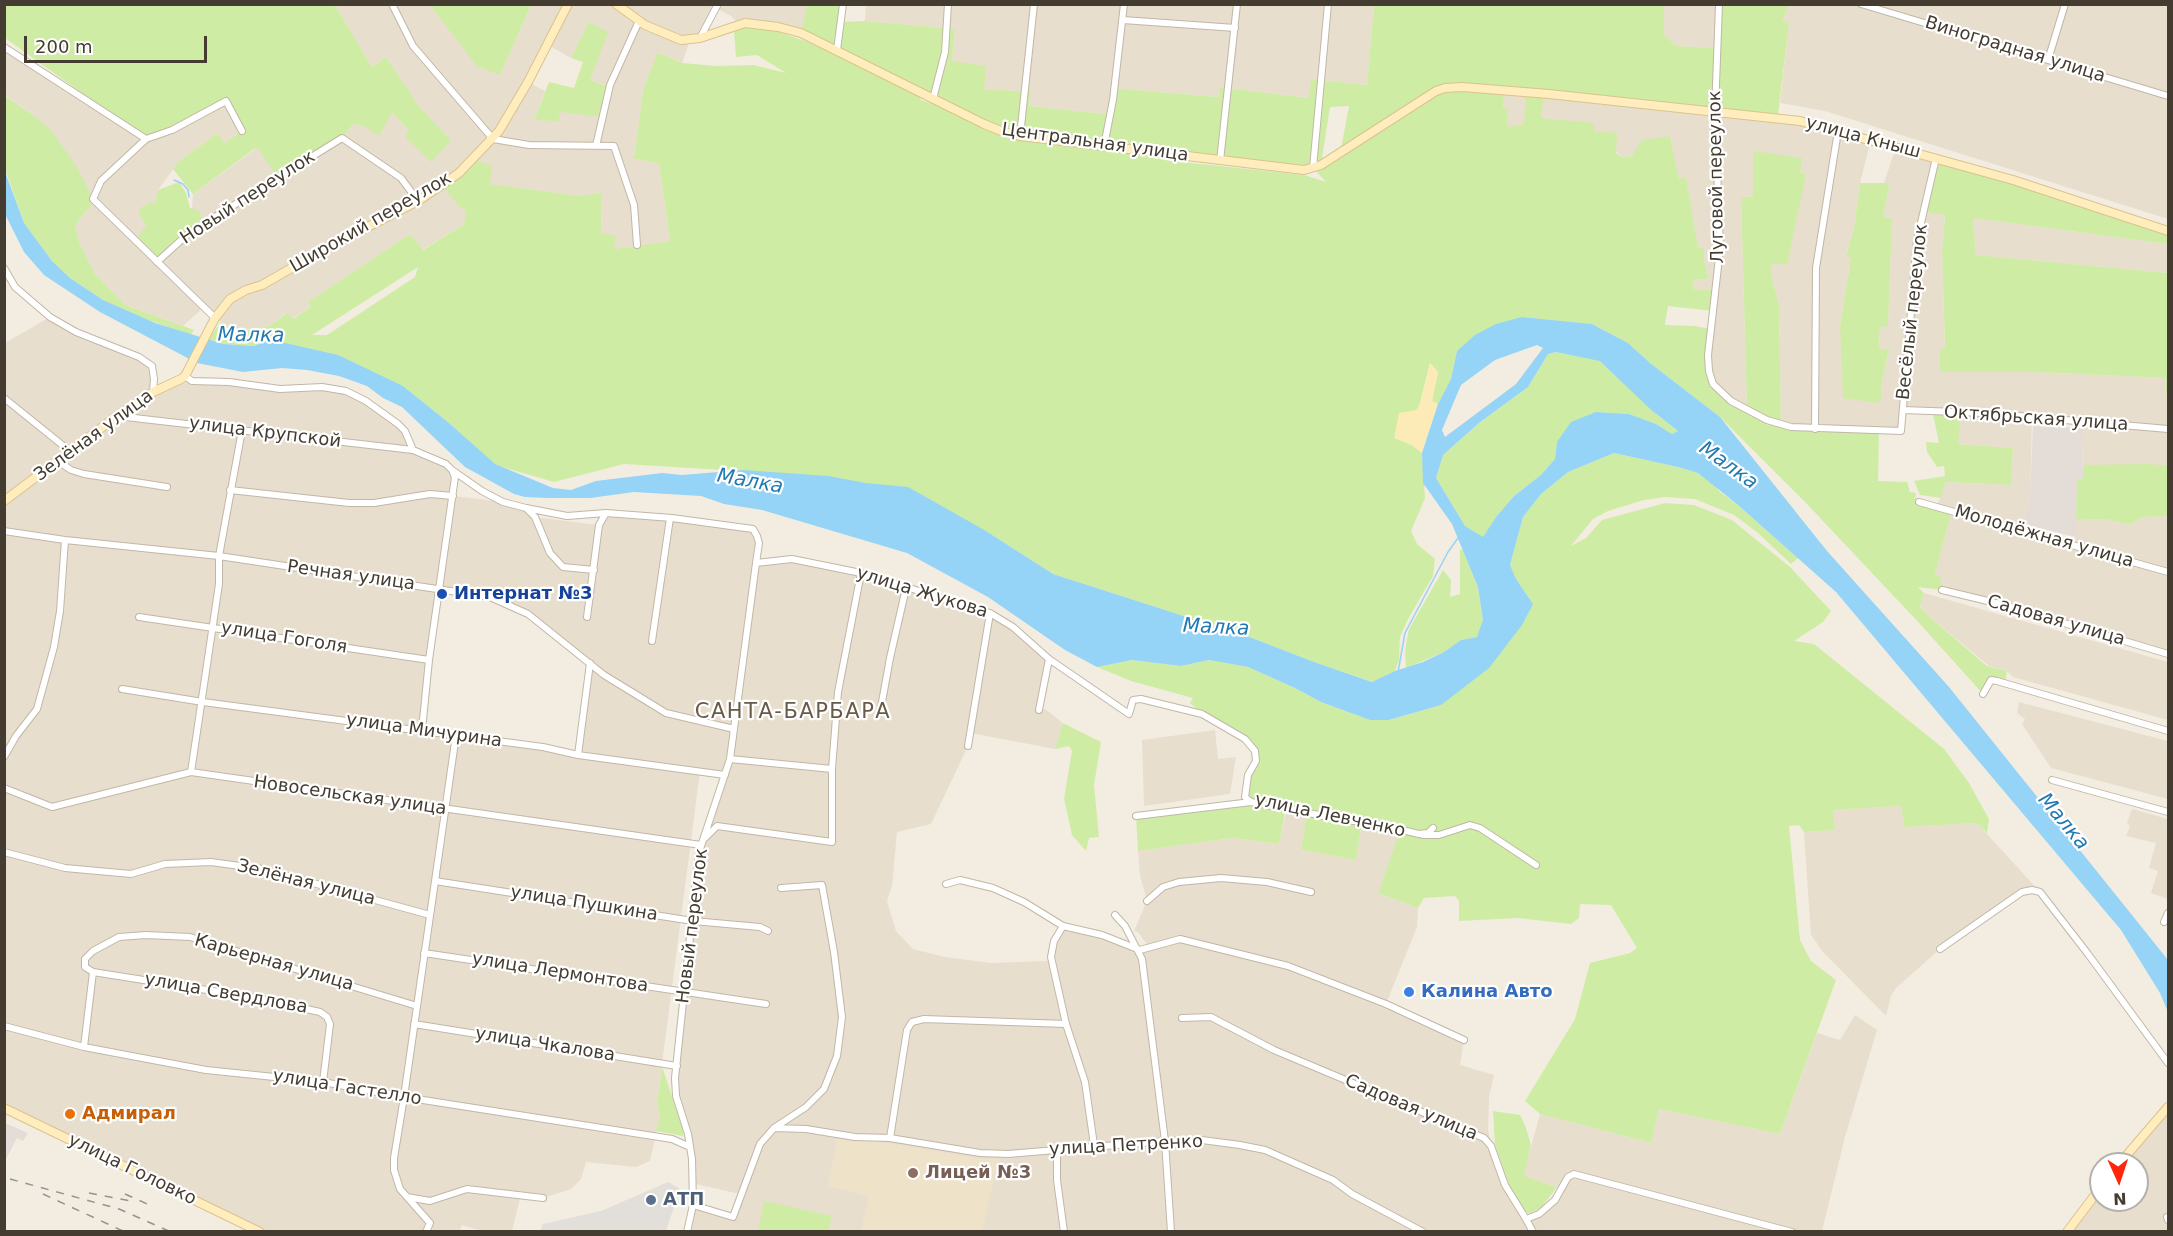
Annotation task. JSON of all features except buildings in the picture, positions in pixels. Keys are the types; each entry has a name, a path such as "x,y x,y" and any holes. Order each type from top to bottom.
{"street":[{"path":"392,4 413,46 493,140 529,145 614,146 634,205 637,245"},
{"name":"Широкий переулок","path":"185,376 209,328 230,299 246,290 262,285 323,250 418,201 459,173 493,140 528,82 568,4"},
{"name":"Центральная улица","path":"616,4 639,21 681,40 700,38 739,24 750,23 789,29 837,50 1001,131 1020,136 1304,170 1313,168 1340,154 1444,88 1462,87 1549,94"},
{"path":"700,38 718,4"},
{"path":"837,50 843,4"},
{"path":"933,99 945,52 948,4"},
{"path":"1020,136 1034,4"},
{"path":"1104,146 1113,100 1124,4"},
{"path":"1220,161 1237,4"},
{"path":"1313,168 1328,4"},
{"name":"Луговой переулок","path":"1719,4 1715,112 1720,249 1708,355 1709,371 1713,384 1731,401 1767,420 1791,427 1815,429"},
{"name":"Виноградная улица","path":"1861,4 2169,96"},
{"path":"2048,60 2065,4"},
{"path":"1123,20 1236,28"},
{"path":"596,146 610,85 639,21"},
{"path":"4,47 146,139"},
{"name":"улица Кныш","path":"1549,94 1800,121 2013,180 2169,231"},
{"path":"215,318 93,199 101,181 146,139 172,130 226,101 242,131"},
{"path":"1815,429 1816,268 1838,131"},
{"name":"Новый переулок","path":"157,261 189,233 342,138 401,178 418,201"},
{"name":"Весёлый переулок","path":"1815,429 1901,431 1917,240 1936,158"},
{"path":"4,268 15,287 50,317 76,332 139,357 152,366 153,392"},
{"path":"185,376 192,381 228,382 280,389 322,387 346,391 366,400 398,424 405,431 413,450"},
{"name":"Зелёная улица","path":"5,500 117,416 153,392 185,376"},
{"path":"4,398 71,452"},
{"name":"Октябрьская улица","path":"1903,410 1984,413 2169,429"},
{"name":"улица Крупской","path":"117,416 413,450 446,464 482,491 504,502 526,508 567,516 606,513 670,518 753,529 759,543"},
{"path":"192,772 219,584 219,556 242,430"},
{"path":"58,461 71,470 84,474 166,487"},
{"path":"422,730 429,660 453,496 455,477 452,470"},
{"path":"230,490 350,503 374,503 430,494 453,496"},
{"name":"Молодёжная улица","path":"1919,502 2169,572"},
{"path":"526,508 535,517 550,553 563,567 594,570"},
{"path":"587,617 599,525 606,513"},
{"path":"652,641 670,518"},
{"name":"Речная улица","path":"4,531 65,540 219,556 490,597 528,614 604,675 666,713 734,729"},
{"path":"4,757 16,736 38,709 57,629 65,540"},
{"name":"Новый переулок","path":"687,1232 693,1205 690,1147 676,1096 675,1078 702,843 730,759 759,543"},
{"name":"улица Жукова","path":"756,563 792,559 861,573 990,613 1013,627 1049,660 1129,714"},
{"path":"702,843 717,826 832,842 832,769 838,692 861,573"},
{"path":"880,713 906,588"},
{"name":"Садовая улица","path":"1942,590 2000,604 2169,654"},
{"path":"968,746 990,613"},
{"name":"улица Гоголя","path":"139,617 429,660"},
{"path":"1039,710 1049,660"},
{"path":"578,755 590,663"},
{"path":"1983,694 1991,680 1997,681 2169,731"},
{"name":"улица Мичурина","path":"122,689 203,702 543,747 578,755 725,775"},
{"name":"улица Левченко","path":"1129,714 1133,700 1142,699 1202,714 1245,739 1255,751 1256,761 1248,776 1245,797 1251,802 1372,823 1401,831 1423,834 1433,828"},
{"path":"426,1232 430,1223 406,1197 396,1180 394,1158 456,735"},
{"path":"730,759 832,769"},
{"name":"Новосельская улица","path":"4,788 52,807 192,772 445,810 702,843"},
{"path":"2052,780 2169,812"},
{"path":"1136,816 1251,802"},
{"path":"1423,834 1439,835 1470,825 1480,828 1536,865"},
{"name":"Зелёная улица","path":"4,852 65,868 131,874 165,864 211,862 262,868 430,915"},
{"path":"1147,901 1163,887 1179,882 1221,878 1267,882 1311,892"},
{"path":"946,885 960,880 993,888 1024,902 1062,926 1102,935 1144,950 1152,945 1180,939 1288,966 1386,1004 1464,1040"},
{"name":"улица Пушкина","path":"435,881 693,921 760,927 768,931"},
{"path":"693,1205 733,1217 760,1144 774,1128 806,1107 824,1089 837,1056 842,1017 834,952 822,885 781,888"},
{"path":"1940,950 2022,892 2032,890 2040,892 2169,1063"},
{"path":"2164,922 2169,913"},
{"path":"1115,915 1125,926 1142,959 1165,1140 1171,1232"},
{"path":"1062,926 1054,941 1051,957 1066,1024 1085,1082 1094,1145"},
{"name":"Карьерная улица","path":"84,1047 93,972 86,967 85,958 119,937 162,935 190,937 417,1006"},
{"name":"улица Лермонтова","path":"424,952 766,1004"},
{"name":"улица Свердлова","path":"93,972 250,997 320,1012 327,1017 330,1024 322,1082"},
{"name":"Садовая улица","path":"1182,1018 1211,1017 1274,1050 1484,1138 1491,1146 1505,1185 1533,1232"},
{"path":"890,1138 908,1030 912,1022 924,1019 1066,1024"},
{"name":"улица Чкалова","path":"414,1024 677,1065"},
{"name":"улица Гастелло","path":"4,1026 84,1047 206,1070 322,1082 672,1139 690,1147"},
{"path":"2130,1152 2169,1107"},
{"name":"улица Головко","path":"4,1108 260,1232"},
{"name":"улица Петренко","path":"774,1128 825,1131 855,1137 890,1138 980,1153 1008,1154 1165,1140 1202,1140 1240,1144 1265,1150 1333,1180 1352,1194 1423,1232"},
{"path":"1056,1150 1057,1180 1064,1232"},
{"path":"1526,1219 1539,1214 1555,1200 1568,1177 1574,1174 1792,1232"},
{"path":"406,1197 430,1201 467,1189 543,1198"},
{"path":"2067,1232 2089,1203"}],"shaded area":[{"path":"866,4 1374,5 1367,85 1311,79 1310,98 1221,87 1219,97 1111,88 1107,114 1029,106 1031,92 984,89 952,61 955,29 865,21"},
{"path":"335,5 430,5 500,75 531,5 807,5 801,33 739,24 731,16 716,8 700,38 690,40 682,63 659,52 643,90 634,159 659,163 670,241 614,249 601,233 602,192 581,196 489,184 467,211 464,224 422,250 410,234 308,303 311,307 292,319 286,313 271,325 239,334 215,318 204,307 183,326 125,305 95,274 80,244 75,225 89,208 33,115 5,95 4,47 145,139 226,101 242,131 224,143 218,133 180,160 158,190 155,204 147,204 139,214 146,225 192,209 193,194 258,147 278,177 342,138 353,124 364,126 392,112 409,131 450,141 419,106 386,57 372,67","holes":["589,22 590,80 606,86 560,112 534,120 545,91 528,82 548,45 571,58"]},
{"path":"1664,5 1719,5 1717,48 1676,46 1664,34"},
{"path":"1788,5 1854,5 1957,34 1861,5 2168,5 2168,219 1825,111 1780,103 1789,23 1783,21"},
{"path":"1505,90 1527,92 1524,124 1507,127 1508,109 1503,109"},
{"path":"1544,93 1800,121 1871,140 1860,183 1854,228 1846,255 1851,258 1840,326 1882,398 1881,385 1889,351 1879,350 1880,326 1888,326 1892,218 1883,216 1890,183 1884,183 1896,147 1936,158 1924,212 1945,214 1942,251 1945,349 1940,372 2033,372 2166,378 2168,466 2083,465 2081,422 2032,418 2030,496 2022,531 2075,545 2076,520 2106,519 2129,525 2142,517 2168,516 2168,654 1942,590 1935,575 1949,521 1937,507 1946,482 2011,485 2013,448 1957,444 1960,412 1903,410 1901,431 1781,424 1779,305 1771,275 1772,262 1787,264 1805,173 1800,172 1753,196 1741,197 1747,409 1731,401 1713,384 1709,371 1715,289 1694,290 1693,280 1709,279 1704,260 1704,249 1698,249 1686,178 1679,180 1670,136 1632,156 1622,157 1593,131 1594,124 1541,118"},
{"path":"1973,218 2168,244 2168,273 1976,255"},
{"path":"50,317 76,332 116,347 152,366 153,392 192,381 280,389 322,387 346,391 398,424 413,450 452,470 453,496 503,502 526,508 535,517 598,525 606,513 753,529 757,536 756,562 792,559 861,573 990,613 1013,627 1049,659 1039,710 1045,709 1063,723 1055,749 970,733 968,746 931,824 897,832 892,886 887,901 896,931 913,949 945,957 991,963 1047,961 1051,957 1063,926 1127,943 1142,958 1144,950 1147,949 1146,943 1138,932 1134,931 1147,901 1140,875 1138,851 1233,838 1279,844 1287,808 1307,812 1301,850 1356,860 1362,822 1401,831 1378,893 1418,908 1417,927 1386,1004 1464,1040 1460,1065 1494,1075 1489,1097 1488,1130 1491,1146 1505,1185 1526,1219 1539,1214 1555,1200 1561,1188 1523,1176 1540,1114 1651,1143 1659,1109 1780,1134 1817,1033 1840,1040 1855,1015 1877,1030 1845,1137 1822,1231 687,1231 693,1205 733,1217 742,1192 735,1193 692,1183 692,1159 675,1088 701,845 716,826 709,825 725,775 700,771 657,1103 660,1116 650,1161 636,1167 586,1162 581,1179 571,1189 543,1198 521,1194 512,1231 483,1231 462,1225 459,1232 260,1231 5,1108 5,343","holes":["439,588 490,597 528,614 590,664 578,754 422,730"]},
{"path":"2033,425 2082,428 2083,479 2077,479 2076,537 2023,524 2030,496"},
{"path":"1924,593 2168,662 2168,720 2013,677 2007,671 1989,666 1924,612 1920,605"},
{"path":"2019,702 2168,741 2168,799 2051,768 2022,724 2025,719 2017,713"},
{"path":"1215,730 1218,759 1236,757 1230,794 1144,806 1142,740"},
{"path":"1901,806 1904,827 1977,823 2040,892 2026,890 1940,949 1896,988 1891,996 1886,1016 1823,952 1811,935 1804,832 1835,830 1833,810"},
{"path":"2132,809 2168,819 2168,899 2151,893 2158,871 2149,868 2156,843 2126,836 2130,826 2127,823"},
{"path":"2168,1107 2168,1231 2067,1232 2089,1203 2089,1212 2149,1212 2149,1152 2129,1152"},
{"path":"5,1123 28,1133 23,1141 17,1138 5,1161"},
{"name":"Лицей №3","path":"837,1139 881,1142 982,1159 999,1158 982,1231 861,1231 869,1196 828,1186"},
{"name":"АТП","path":"668,1182 680,1189 666,1231 540,1231 543,1224 601,1211"}],"green space":[{"path":"5,5 335,5 372,67 386,57 419,106 451,141 431,162 405,137 409,131 392,112 379,136 364,126 353,124 342,138 278,178 258,148 254,149 193,194 173,169 180,160 218,133 224,143 242,131 226,101 172,130 146,139 5,38"},
{"path":"430,5 531,5 500,75 477,66"},
{"path":"807,5 843,5 840,22 865,21 955,29 952,61 986,66 984,89 1031,92 1029,106 1106,114 1111,88 1219,97 1220,87 1309,98 1311,79 1367,85 1374,5 1664,5 1664,34 1676,46 1717,48 1715,112 1544,94 1541,118 1594,123 1594,131 1617,133 1616,153 1622,157 1632,156 1642,140 1670,136 1679,179 1686,177 1698,248 1704,248 1704,260 1709,279 1693,280 1694,290 1716,289 1713,311 1668,306 1665,325 1711,329 1708,355 1713,384 1731,401 1747,408 1741,197 1753,196 1753,151 1802,158 1800,172 1806,174 1787,265 1772,263 1771,275 1779,305 1781,424 1879,431 1878,481 1907,482 1910,492 1916,493 1915,506 1919,502 1950,511 1935,575 1940,576 1942,590 1918,587 1924,593 1920,606 1924,612 1987,666 2007,671 2005,683 1991,680 1983,694 1806,503 1720,417 1628,343 1592,324 1522,317 1457,351 1451,379 1438,404 1432,401 1438,372 1430,363 1419,407 1394,438 1412,445 1422,453 1425,498 1411,531 1417,544 1435,559 1433,576 1400,637 1399,659 1395,671 1373,682 1252,638 1053,574 986,531 866,483 805,475 624,464 554,482 495,465 449,423 403,386 264,342 254,346 223,344 208,340 221,322 239,334 271,325 287,313 293,319 311,307 308,302 410,234 423,250 464,224 466,211 442,185 473,159 492,166 490,184 581,196 602,192 601,233 616,236 614,249 670,241 659,163 634,159 643,90 658,52 682,63 716,66 754,65 786,73 757,55 736,57 734,31 747,27 770,29 808,42 857,65 921,100 948,109 1009,139 1098,148 1173,161 1304,175 1326,182 1313,168 1011,134 801,33","holes":["1505,91 1526,92 1524,124 1507,127 1508,109 1503,108","1349,106 1340,154 1321,164 1330,107","418,267 415,277 327,335 312,335"]},
{"path":"1722,5 1788,5 1783,21 1789,23 1778,115 1723,108 1718,102"},
{"path":"589,22 608,32 590,80 609,89 603,117 560,112 559,121 534,120 549,82 574,88 583,62 571,58"},
{"path":"4,95 50,129 77,167 93,199 89,208 75,225 80,244 95,274 125,305 194,330 191,335 131,314 103,300 70,278 52,261 24,223 5,169"},
{"path":"1936,158 2168,231 2168,244 1973,218 1976,255 2168,273 2168,396 2165,395 2166,378 2033,372 1940,372 1940,349 1945,348 1942,251 1945,215 1924,212"},
{"path":"179,182 186,193 190,208 198,210 205,223 157,262 136,241 146,225 139,214 139,209 147,204 155,203 158,190"},
{"path":"1860,183 1890,183 1883,216 1892,218 1888,326 1880,327 1879,349 1889,350 1881,385 1882,398 1877,403 1843,398 1840,326 1851,258 1846,256 1854,228"},
{"path":"1556,352 1600,360 1650,409 1678,431 1672,434 1656,424 1629,414 1596,412 1557,442 1555,459 1541,475 1514,496 1496,517 1483,538 1465,526 1436,478 1443,455 1478,424 1528,387 1548,354"},
{"path":"1961,412 1958,444 2013,448 2011,485 1946,482 1941,498 1920,495 1914,481 1945,476 1944,466 1937,467 1927,452 1926,442 1939,443 1933,414"},
{"path":"1614,453 1698,473 1798,558 1791,564 1758,533 1734,515 1695,499 1665,497 1644,500 1608,511 1593,519 1571,546 1586,538 1602,520 1665,503 1694,505 1732,520 1790,567 1831,611 1823,622 1794,641 1814,644 1944,749 1969,783 1989,819 1987,833 1977,823 1904,827 1901,806 1833,810 1835,830 1804,832 1799,825 1789,826 1800,940 1811,961 1836,980 1780,1134 1659,1109 1651,1143 1540,1114 1525,1101 1575,1019 1590,963 1630,953 1637,948 1611,905 1580,904 1579,918 1571,924 1518,918 1459,921 1459,901 1455,896 1424,898 1418,908 1378,893 1400,831 1362,822 1356,860 1301,850 1307,812 1286,808 1279,844 1233,838 1138,851 1136,816 1250,802 1245,797 1248,775 1255,761 1251,744 1202,714 1190,703 1193,698 1131,681 1097,667 1132,660 1181,666 1209,660 1248,667 1321,702 1370,720 1390,720 1441,705 1533,604 1516,579 1510,565 1523,517 1541,494 1568,472"},
{"path":"2083,465 2168,466 2168,516 2142,517 2129,525 2106,519 2076,520 2077,478 2083,479"},
{"path":"1460,550 1463,550 1478,587 1483,620 1478,637 1461,640 1444,652 1406,668 1405,651 1409,629 1443,570 1451,580 1450,597 1460,594"},
{"path":"1063,723 1101,742 1094,785 1099,837 1089,838 1086,851 1072,835 1064,799 1072,751 1069,746 1055,749"},
{"path":"662,1066 683,1136 656,1131 660,1116 657,1103"},
{"path":"1493,1111 1520,1115 1525,1125 1531,1145 1524,1176 1557,1187 1541,1208 1530,1213 1526,1212 1510,1187 1495,1145"},
{"path":"764,1201 832,1216 828,1231 758,1231"}],"sand":[{"path":"1430,363 1438,372 1432,401 1438,404 1422,453 1412,445 1394,438 1399,413 1416,410 1419,407"}],"water":[{"name":"Малка","path":"4,169 24,223 52,261 70,278 103,300 155,323 223,344 254,346 276,341 338,355 403,386 495,464 553,488 571,490 596,481 662,473 682,475 743,470 828,476 908,487 986,531 1053,574 1252,638 1372,682 1395,671 1423,662 1444,652 1461,640 1477,637 1483,620 1478,587 1452,524 1423,483 1422,453 1438,404 1451,379 1457,351 1475,335 1496,324 1522,317 1592,324 1628,343 1720,417 1827,551 1949,687 2168,960 2168,1012 2160,993 2121,930 1836,592 1738,505 1698,473 1614,453 1568,472 1541,494 1523,517 1510,565 1516,579 1533,604 1522,625 1489,668 1441,705 1389,720 1370,720 1321,702 1248,667 1209,660 1181,666 1132,660 1097,667 1065,650 988,597 907,553 762,510 724,504 701,496 634,492 590,498 548,498 514,494 465,467 402,407 383,398 367,386 339,376 307,370 282,368 243,372 197,363 100,312 44,275 24,252 5,214","holes":["1537,345 1543,348 1516,384 1445,437 1442,430 1461,385 1495,360","1556,352 1600,361 1650,409 1678,431 1672,434 1656,424 1629,414 1596,412 1571,422 1557,442 1555,459 1541,475 1514,496 1483,537 1465,526 1436,478 1443,455 1479,423 1528,387 1548,354"]}],"waterway":[{"path":"174,180 183,184 188,190 189,197"},
{"path":"1398,672 1405,633 1448,552 1458,538"}],"railway":[{"path":"10,1179 119,1209 171,1232"},
{"path":"89,1193 131,1201"},
{"path":"43,1194 125,1232"},
{"path":"125,1194 154,1207"}],"place":[{"name":"Интернат №3","path":"442,594"},
{"name":"Калина Авто","path":"1409,992"},
{"name":"Адмирал","path":"70,1114"},
{"name":"Лицей №3","path":"913,1173"},
{"name":"АТП","path":"651,1200"}],"district":[{"name":"САНТА-БАРБАРА","path":"793,713"}]}
